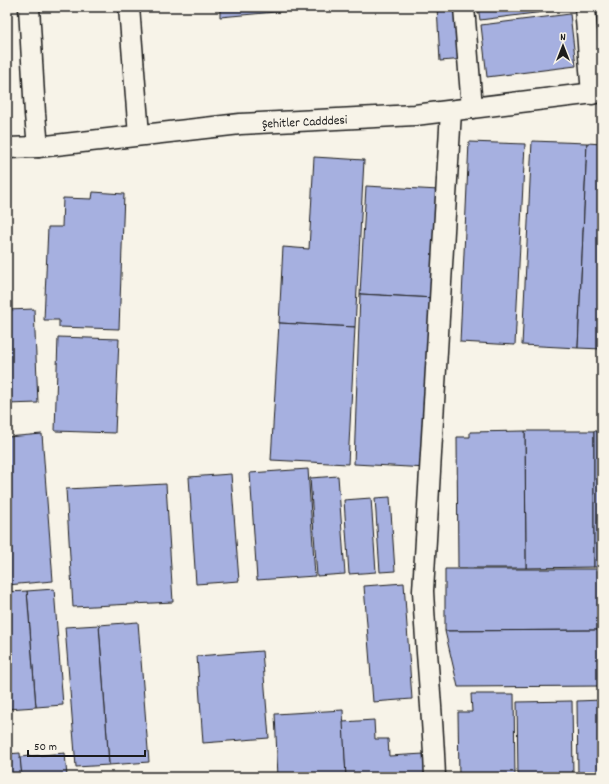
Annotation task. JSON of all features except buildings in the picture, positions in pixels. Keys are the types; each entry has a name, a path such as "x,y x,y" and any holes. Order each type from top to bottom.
{"street":[{"path":"29,7 38,147"},
{"path":"129,7 139,134"},
{"path":"464,7 472,108"},
{"path":"585,7 597,93"},
{"name":"Şehitler Cadddesi","path":"7,148 38,147 139,134 240,124 415,115 597,93"},
{"path":"435,777 434,737 423,591 451,111"}]}
